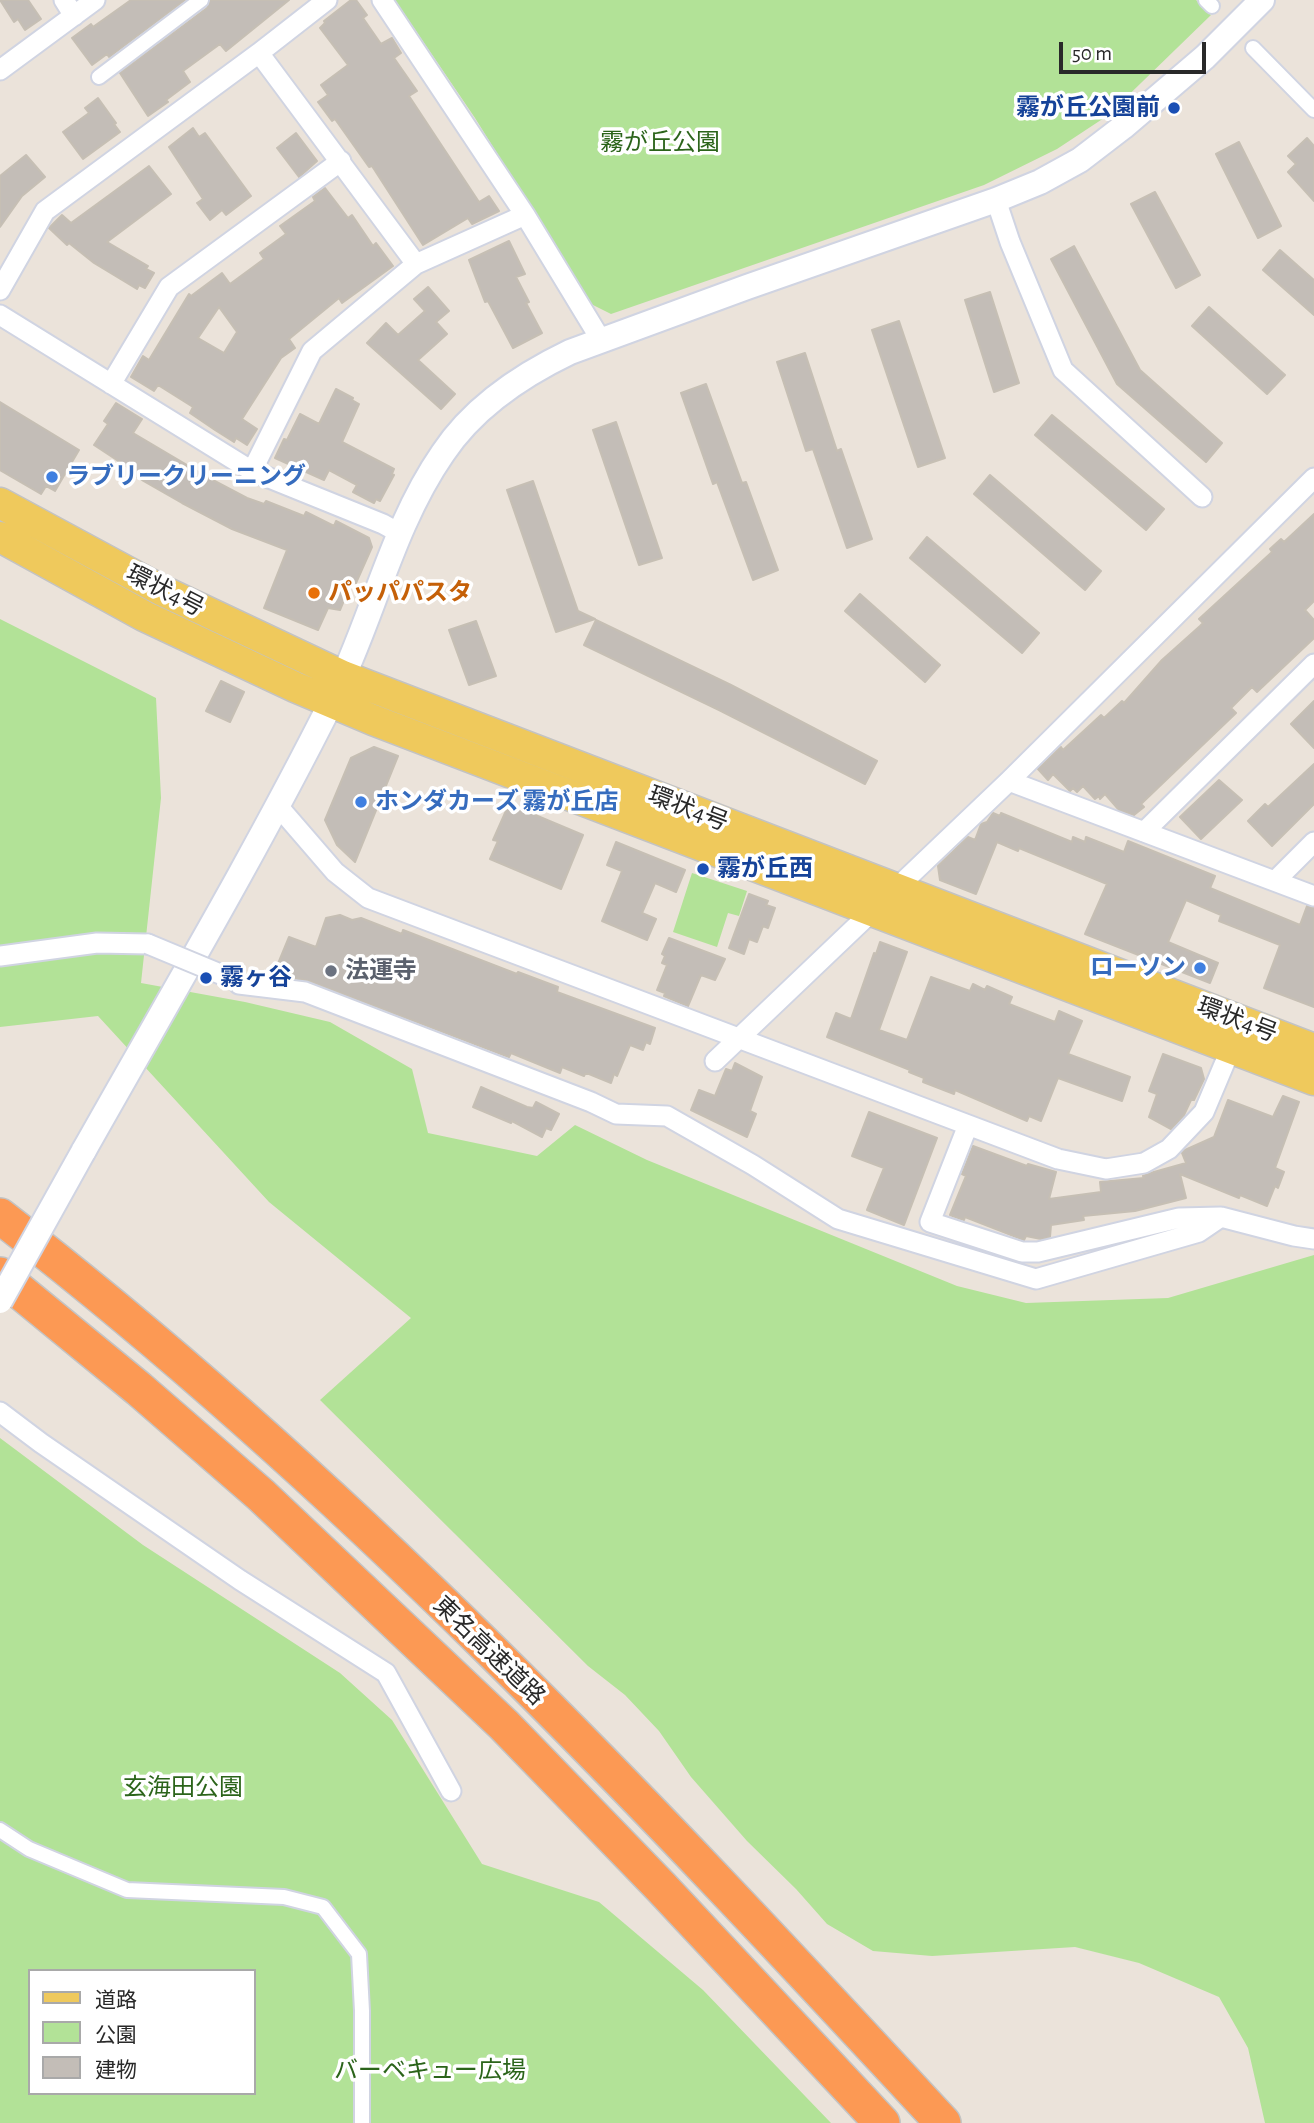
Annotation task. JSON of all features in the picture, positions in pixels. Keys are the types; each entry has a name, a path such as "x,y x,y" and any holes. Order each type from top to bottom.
{"highway":[{"name":"東名高速道路","path":"0,1216 78,1276 213,1392 491,1650 640,1801 943,2123"},
{"name":"東名高速道路","path":"0,1275 139,1389 261,1495 504,1725 661,1887 881,2123"}],"main road":[{"name":"環状4号","path":"0,503 163,591 344,676 1314,1049"},
{"name":"環状4号","path":"0,537 144,616 331,703 1314,1080"}],"street":[{"path":"0,71 69,8 94,0"},
{"path":"99,77 201,0"},
{"path":"0,290 45,211 327,0"},
{"path":"382,0 525,215 601,340"},
{"path":"0,1300 278,806 344,676 401,534 437,462 465,426 492,401 536,370 601,340 1040,182 1080,160 1124,127 1205,57 1262,0"},
{"path":"1253,48 1314,110"},
{"path":"259,53 416,264"},
{"path":"111,384 169,287 341,161"},
{"path":"996,200 1063,370 1202,497"},
{"path":"252,471 312,351 416,264 525,215"},
{"path":"0,315 252,471 383,524 401,534"},
{"path":"715,1060 740,1040 1009,781 1314,478"},
{"path":"1144,832 1314,664"},
{"path":"1009,781 1314,896"},
{"path":"278,806 335,872 368,898 1058,1159 1106,1169 1144,1163 1169,1149 1204,1112 1231,1048"},
{"path":"1275,881 1314,842"},
{"path":"0,956 97,943 148,944 239,984 262,989 304,992 616,1114 672,1109 838,1219 1036,1279 1199,1232 1221,1217"},
{"path":"968,1125 930,1222 1021,1252 1038,1252 1179,1218 1221,1217 1294,1236 1314,1238"},
{"path":"0,1412 240,1580 386,1674 451,1791"},
{"path":"0,1830 29,1849 127,1890 284,1897 323,1907 359,1954 362,2123"}],"green space":[{"name":"霧が丘公園","path":"395,0 1196,0 1211,15 1107,116 1057,149 984,185 611,314 591,304 475,118"},
{"path":"0,619 156,698 161,798 141,983 245,1002 330,1022 412,1069 428,1133 537,1156 575,1125 647,1160 957,1286 1026,1303 1168,1298 1314,1255 1314,2123 1265,2123 1248,2048 1219,1997 1139,1963 1075,1947 932,1956 873,1951 827,1924 747,1841 691,1777 659,1731 625,1695 588,1666 320,1400 411,1318 269,1202 98,1016 0,1027"},
{"path":"692,873 747,891 739,916 728,913 717,947 673,932"},
{"name":"玄海田公園","path":"0,1438 143,1545 340,1673 392,1720 482,1864 599,1902 703,1990 831,2123 0,2123"}],"building":[{"path":"0,0 28,0 41,19 25,30 18,19 14,22"},
{"path":"131,0 185,0 109,57 107,54 92,65 72,38 91,24 93,27"},
{"path":"210,0 289,0 226,51 220,44 183,71 190,82 148,116 120,73 207,8"},
{"path":"351,0 356,0 367,15 363,18 381,44 392,38 401,53 394,58 417,91 409,96 479,202 489,196 499,211 472,224 468,218 423,245 372,166 369,167 335,119 332,121 318,102 328,95 321,85 348,65 320,28 324,21"},
{"path":"98,98 120,132 83,159 63,132 89,113 85,108"},
{"path":"193,128 199,137 205,133 251,196 226,215 222,210 210,220 197,203 203,199 169,147"},
{"path":"296,133 317,161 299,177 277,148"},
{"path":"1307,138 1314,146 1314,201 1288,172 1296,164 1288,156"},
{"path":"1239,142 1281,226 1258,238 1216,154"},
{"path":"26,155 45,177 22,196 0,227 0,176"},
{"path":"149,166 171,194 107,242 148,266 146,269 154,273 145,288 139,285 137,289 94,263 69,243 67,245 49,228 62,215 71,223"},
{"path":"325,188 348,218 352,215 373,246 376,243 393,266 342,303 339,298 289,339 295,348 281,358 242,419 257,429 247,445 236,438 234,442 190,413 193,407 158,385 154,391 131,377 143,356 149,360 189,294 191,296 222,273 230,284 264,259 260,253 286,234 280,226 315,201 313,197","holes":["219,307 237,332 224,353 198,338"]},
{"path":"1155,192 1200,275 1176,288 1131,204"},
{"path":"509,241 525,274 516,277 542,333 513,348 488,301 485,302 469,260"},
{"path":"1074,246 1140,370 1222,443 1206,462 1117,384 1051,259"},
{"path":"1280,250 1314,280 1314,315 1263,270"},
{"path":"428,287 449,311 436,322 447,334 418,360 455,394 441,409 367,343 386,323 398,335 425,311 414,299"},
{"path":"990,292 1019,383 994,392 965,300"},
{"path":"1209,307 1285,375 1267,394 1192,326"},
{"path":"899,321 945,458 918,467 872,330"},
{"path":"805,353 837,451 841,449 872,539 847,548 813,449 806,451 777,362"},
{"path":"706,384 742,483 746,482 778,570 753,580 717,482 713,484 681,393"},
{"path":"336,389 359,404 342,442 394,469 394,475 380,501 376,499 374,503 353,492 357,485 329,470 324,480 275,458 300,414 319,424"},
{"path":"0,402 79,450 55,491 46,486 41,494 0,470"},
{"path":"116,403 142,419 133,433 209,478 247,498 264,504 266,501 304,516 306,512 334,526 336,521 369,538 372,547 356,583 352,581 340,610 328,608 318,630 264,608 287,550 232,529 182,503 133,475 135,472 94,445 108,424 104,421"},
{"path":"1052,415 1164,509 1146,530 1035,435"},
{"path":"616,422 662,558 639,565 593,430"},
{"path":"990,475 1101,571 1085,590 974,494"},
{"path":"533,481 578,611 595,619 556,632 507,490"},
{"path":"1314,514 1314,601 1305,610 1314,620 1314,638 1257,692 1252,687 1231,708 1236,713 1141,804 1144,807 1134,815 1119,810 1105,794 1100,799 1099,796 1095,799 1083,786 1077,792 1073,788 1070,791 1053,774 1048,780 1038,769 1101,715 1104,718 1122,701 1124,703 1162,660 1203,623 1199,619 1272,552 1270,549 1281,539 1284,542"},
{"path":"927,537 1039,633 1022,653 910,558"},
{"path":"860,594 940,665 925,682 845,611"},
{"path":"596,620 731,685 877,761 865,784 584,645"},
{"path":"476,621 496,676 469,685 449,630"},
{"path":"221,681 244,692 230,722 206,711"},
{"path":"1314,701 1314,748 1291,724"},
{"path":"374,747 398,756 355,862 337,845 325,820 351,758"},
{"path":"1314,764 1314,804 1272,846 1248,821 1265,804 1268,807"},
{"path":"1219,780 1242,800 1201,839 1180,817"},
{"path":"509,804 583,835 561,889 490,859 498,841 493,840"},
{"path":"993,813 1000,816 1001,813 1072,842 1073,837 1085,842 1086,837 1124,852 1128,841 1215,876 1210,888 1300,925 1307,906 1314,908 1314,1007 1264,988 1280,945 1219,921 1221,915 1186,900 1168,942 1218,963 1210,983 1085,934 1107,884 1019,848 1018,851 997,842 976,894 940,880 938,866 968,837 975,840 981,824 987,822"},
{"path":"616,842 685,870 676,892 655,883 642,913 656,919 647,940 602,921 622,871 607,865"},
{"path":"749,894 768,901 766,905 775,908 768,928 763,926 757,942 749,939 744,954 729,948"},
{"path":"340,915 352,920 361,918 402,934 403,930 558,987 557,992 655,1028 650,1044 646,1042 643,1050 630,1045 617,1076 614,1074 611,1083 562,1067 560,1073 511,1053 509,1057 309,981 275,971 289,937 316,947 326,918"},
{"path":"669,938 725,959 715,980 701,975 688,1006 664,996 665,993 657,990 667,965 662,963 665,956 662,954"},
{"path":"880,942 907,952 879,1030 907,1040 931,977 970,991 973,984 985,990 987,986 1012,997 1009,1004 1055,1022 1059,1011 1082,1021 1068,1054 1130,1077 1122,1101 1058,1078 1041,1121 1029,1116 1027,1121 955,1090 954,1094 923,1082 924,1078 909,1072 910,1070 827,1037 836,1013 851,1019"},
{"path":"1163,1054 1201,1068 1204,1079 1194,1100 1191,1100 1184,1115 1171,1129 1149,1117 1157,1094 1149,1091"},
{"path":"735,1063 762,1077 750,1111 756,1114 747,1137 691,1110 699,1090 715,1096 726,1069 732,1071"},
{"path":"481,1087 527,1107 533,1108 536,1102 559,1114 551,1130 546,1128 542,1137 512,1121 511,1123 473,1107"},
{"path":"1283,1096 1299,1102 1275,1168 1284,1172 1267,1206 1240,1195 1239,1198 1180,1174 1186,1198 1135,1211 1083,1216 1084,1220 1051,1225 1050,1237 1041,1239 1026,1236 1024,1240 965,1217 964,1220 950,1215 966,1176 962,1174 973,1146 1027,1166 1028,1164 1056,1172 1049,1199 1101,1192 1100,1182 1144,1178 1143,1176 1154,1172 1186,1163 1182,1153 1185,1150 1214,1137 1228,1100 1273,1117"},
{"path":"869,1112 937,1138 904,1225 867,1210 884,1168 852,1156"}],"place":[{"name":"霧が丘公園前","path":"1174,108"},
{"name":"ラブリークリーニング","path":"52,477"},
{"name":"パッパパスタ","path":"314,593"},
{"name":"ホンダカーズ 霧が丘店","path":"361,802"},
{"name":"霧が丘西","path":"703,869"},
{"name":"ローソン","path":"1200,968"},
{"name":"法運寺","path":"331,971"},
{"name":"霧ヶ谷","path":"206,978"}],"park label":[{"name":"バーベキュー広場","path":"430,2071"}]}
